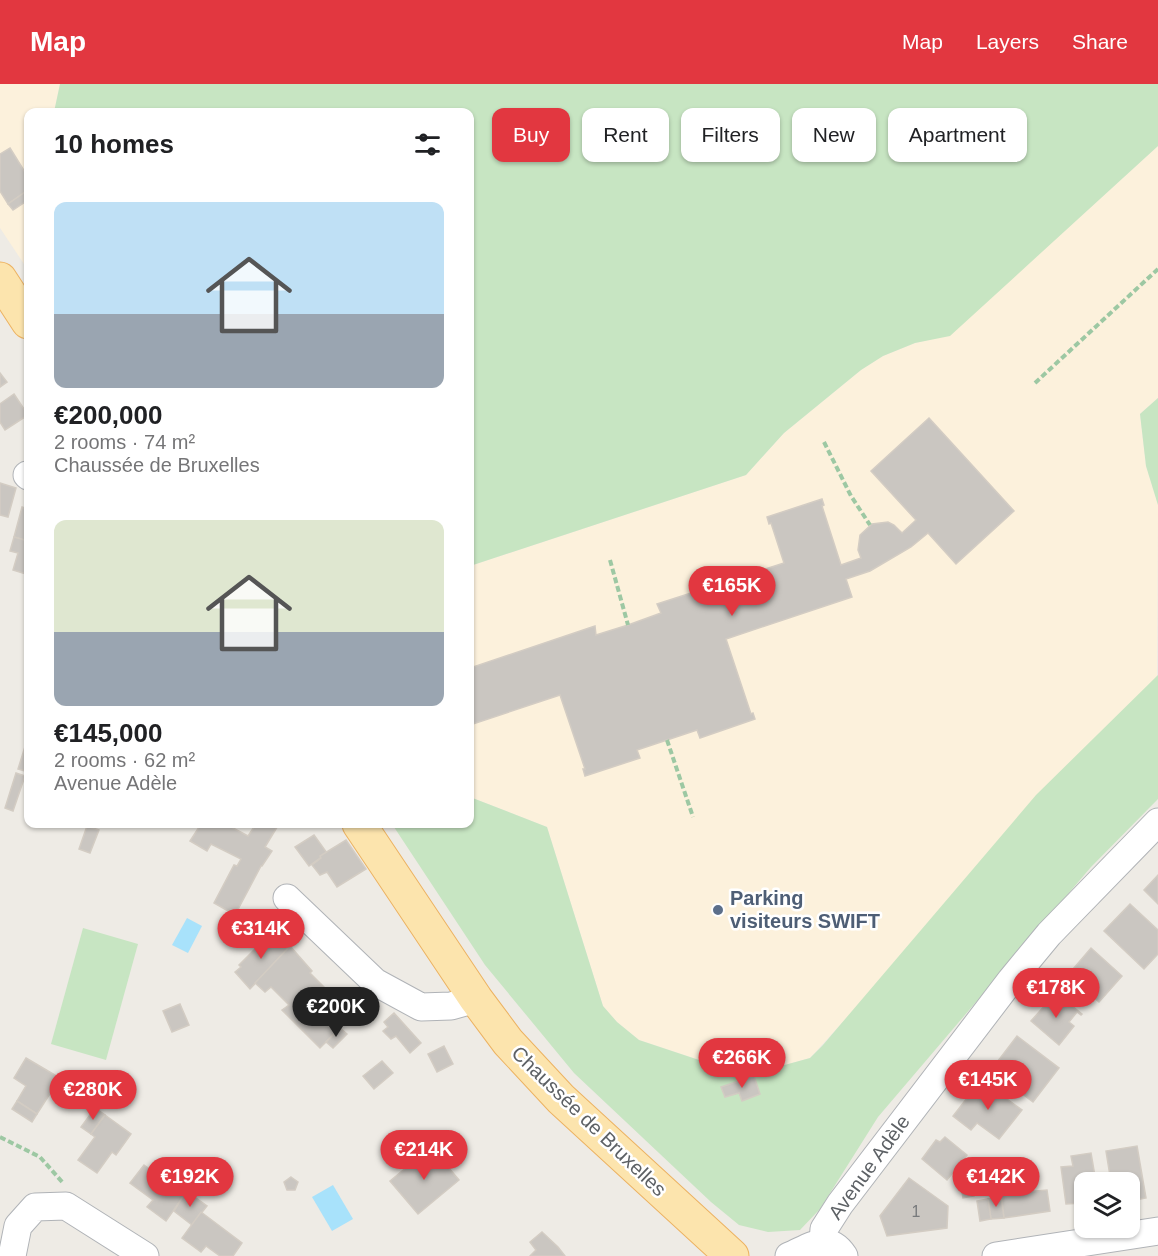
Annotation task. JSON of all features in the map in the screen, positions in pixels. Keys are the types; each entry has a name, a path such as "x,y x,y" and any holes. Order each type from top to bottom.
{"main road":[{"path":"0,279 24,316"},
{"name":"Chaussée de Bruxelles","path":"363,828 476,999 508,1042 561,1099 732,1256"}],"street":[{"name":"Avenue Adèle","path":"812,1252 824,1229 847,1195 1011,980 1056,926 1158,822"},
{"path":"287,898 375,982 421,1007 451,1006 476,999"},
{"path":"12,1256 18,1226 35,1208 66,1206 145,1256"},
{"path":"996,1256 1158,1231"}],"path":[{"path":"1035,383 1158,269"},
{"path":"824,442 851,496 870,525"},
{"path":"610,560 628,624"},
{"path":"667,740 693,817"},
{"path":"0,1137 40,1157 63,1180 66,1206"}],"shaded area":[{"path":"0,84 60,84 55,108 24,108 24,264 0,228"},
{"path":"1158,146 1158,398 1140,414 1146,466 1158,505 1157,676 810,1058 756,1073 746,1073 720,1067 639,1040 617,1022 603,1006 547,827 474,799 474,565 746,475 784,433 861,370 883,356 915,343 950,335"}],"green space":[{"path":"60,84 1158,84 1158,146 950,336 915,343 883,356 861,370 784,433 746,475 474,565 474,108 55,108"},
{"path":"1158,398 1158,505 1146,466 1140,414"},
{"path":"1158,675 1158,799 1091,867 878,1117 820,1209 800,1230 768,1232 739,1225 711,1202 574,1073 485,965 395,828 474,828 474,799 547,827 603,1006 617,1022 639,1040 720,1067 756,1073 810,1058 1036,795"},
{"path":"83,928 138,944 106,1060 51,1044"}],"water":[{"path":"187,918 202,926 188,953 172,945"},
{"path":"333,1185 353,1219 332,1231 312,1197"}],"building":[{"path":"10,148 24,171 24,193 8,204 0,191 0,154"},
{"path":"24,193 24,203 13,210 8,204"},
{"path":"0,373 7,382 0,387"},
{"path":"14,394 24,409 24,418 5,430 0,422 0,404"},
{"path":"929,418 1014,511 956,564 928,533 911,547 870,571 846,579 852,597 726,639 751,714 753,713 755,719 700,738 697,730 637,750 640,758 585,776 583,769 585,769 560,695 474,724 474,667 595,626 596,635 628,625 661,613 657,604 784,563 767,517 822,499 824,505 822,506 841,565 861,558 858,550 860,535 872,524 888,522 902,533 916,520 871,471"},
{"path":"0,483 16,488 8,517 0,515"},
{"path":"22,507 24,508 24,540 14,537"},
{"path":"14,537 24,540 24,573 13,570 18,553 10,551"},
{"path":"24,750 24,771 18,769"},
{"path":"16,773 24,776 13,811 5,808"},
{"path":"86,828 99,830 90,853 79,849"},
{"path":"198,828 233,828 248,836 253,828 277,828 265,847 272,851 261,866 235,915 214,903 234,865 237,866 241,859 211,844 207,851 190,841"},
{"path":"314,835 327,853 309,866 295,847"},
{"path":"346,840 366,869 337,887 327,872 320,875 312,865 321,858 320,856"},
{"path":"1158,875 1158,904 1144,890"},
{"path":"1130,904 1158,930 1158,954 1144,969 1104,931"},
{"path":"271,933 288,948 250,989 235,972 241,967 239,965"},
{"path":"290,946 312,971 310,973 332,995 337,990 365,1016 359,1023 352,1016 320,1048 282,1010 289,1005 271,987 265,992 255,983"},
{"path":"1091,948 1122,976 1099,1002 1068,975"},
{"path":"1056,993 1082,1014 1077,1012 1069,1022 1074,1026 1059,1045 1031,1021"},
{"path":"180,1004 189,1025 172,1032 163,1011"},
{"path":"394,1013 421,1043 410,1053 396,1036 391,1039 383,1031 388,1027 384,1022"},
{"path":"340,1028 347,1034 333,1048 326,1042"},
{"path":"1017,1036 1059,1068 1033,1102 991,1070"},
{"path":"444,1046 453,1064 437,1072 428,1054"},
{"path":"26,1058 60,1078 37,1114 17,1101 26,1086 14,1078"},
{"path":"382,1061 393,1073 374,1089 363,1076"},
{"path":"754,1076 760,1094 742,1101 739,1093 725,1097 721,1087"},
{"path":"981,1080 1022,1110 999,1139 977,1123 971,1130 953,1116"},
{"path":"17,1101 37,1114 32,1122 12,1109"},
{"path":"95,1108 105,1115 91,1134 81,1127"},
{"path":"105,1115 131,1134 116,1155 112,1152 97,1173 78,1160 95,1137 91,1134"},
{"path":"945,1137 967,1155 947,1180 922,1159 936,1140 940,1142"},
{"path":"1137,1146 1146,1198 1140,1199 1140,1172 1109,1172 1106,1151"},
{"path":"431,1147 459,1180 418,1214 390,1181"},
{"path":"1091,1153 1094,1172 1074,1172 1074,1204 1066,1204 1061,1167 1073,1166 1071,1156"},
{"path":"144,1165 185,1194 166,1221 147,1207 153,1200 130,1183"},
{"path":"291,1177 298,1182 295,1190 287,1190 284,1182"},
{"path":"909,1178 948,1206 947,1228 887,1236 880,1216"},
{"path":"972,1189 974,1196 963,1198 962,1192"},
{"path":"1023,1189 1024,1192 1047,1190 1050,1211 1004,1218 1001,1192"},
{"path":"186,1191 207,1206 192,1225 174,1211"},
{"path":"1001,1198 1004,1218 991,1219 988,1199"},
{"path":"988,1199 991,1219 980,1221 977,1201"},
{"path":"201,1212 242,1243 233,1256 220,1256 206,1246 201,1252 182,1238"},
{"path":"542,1232 565,1256 530,1256 536,1250 530,1242"}],"place":[{"name":"Parking visiteurs SWIFT","path":"718,910"}]}
